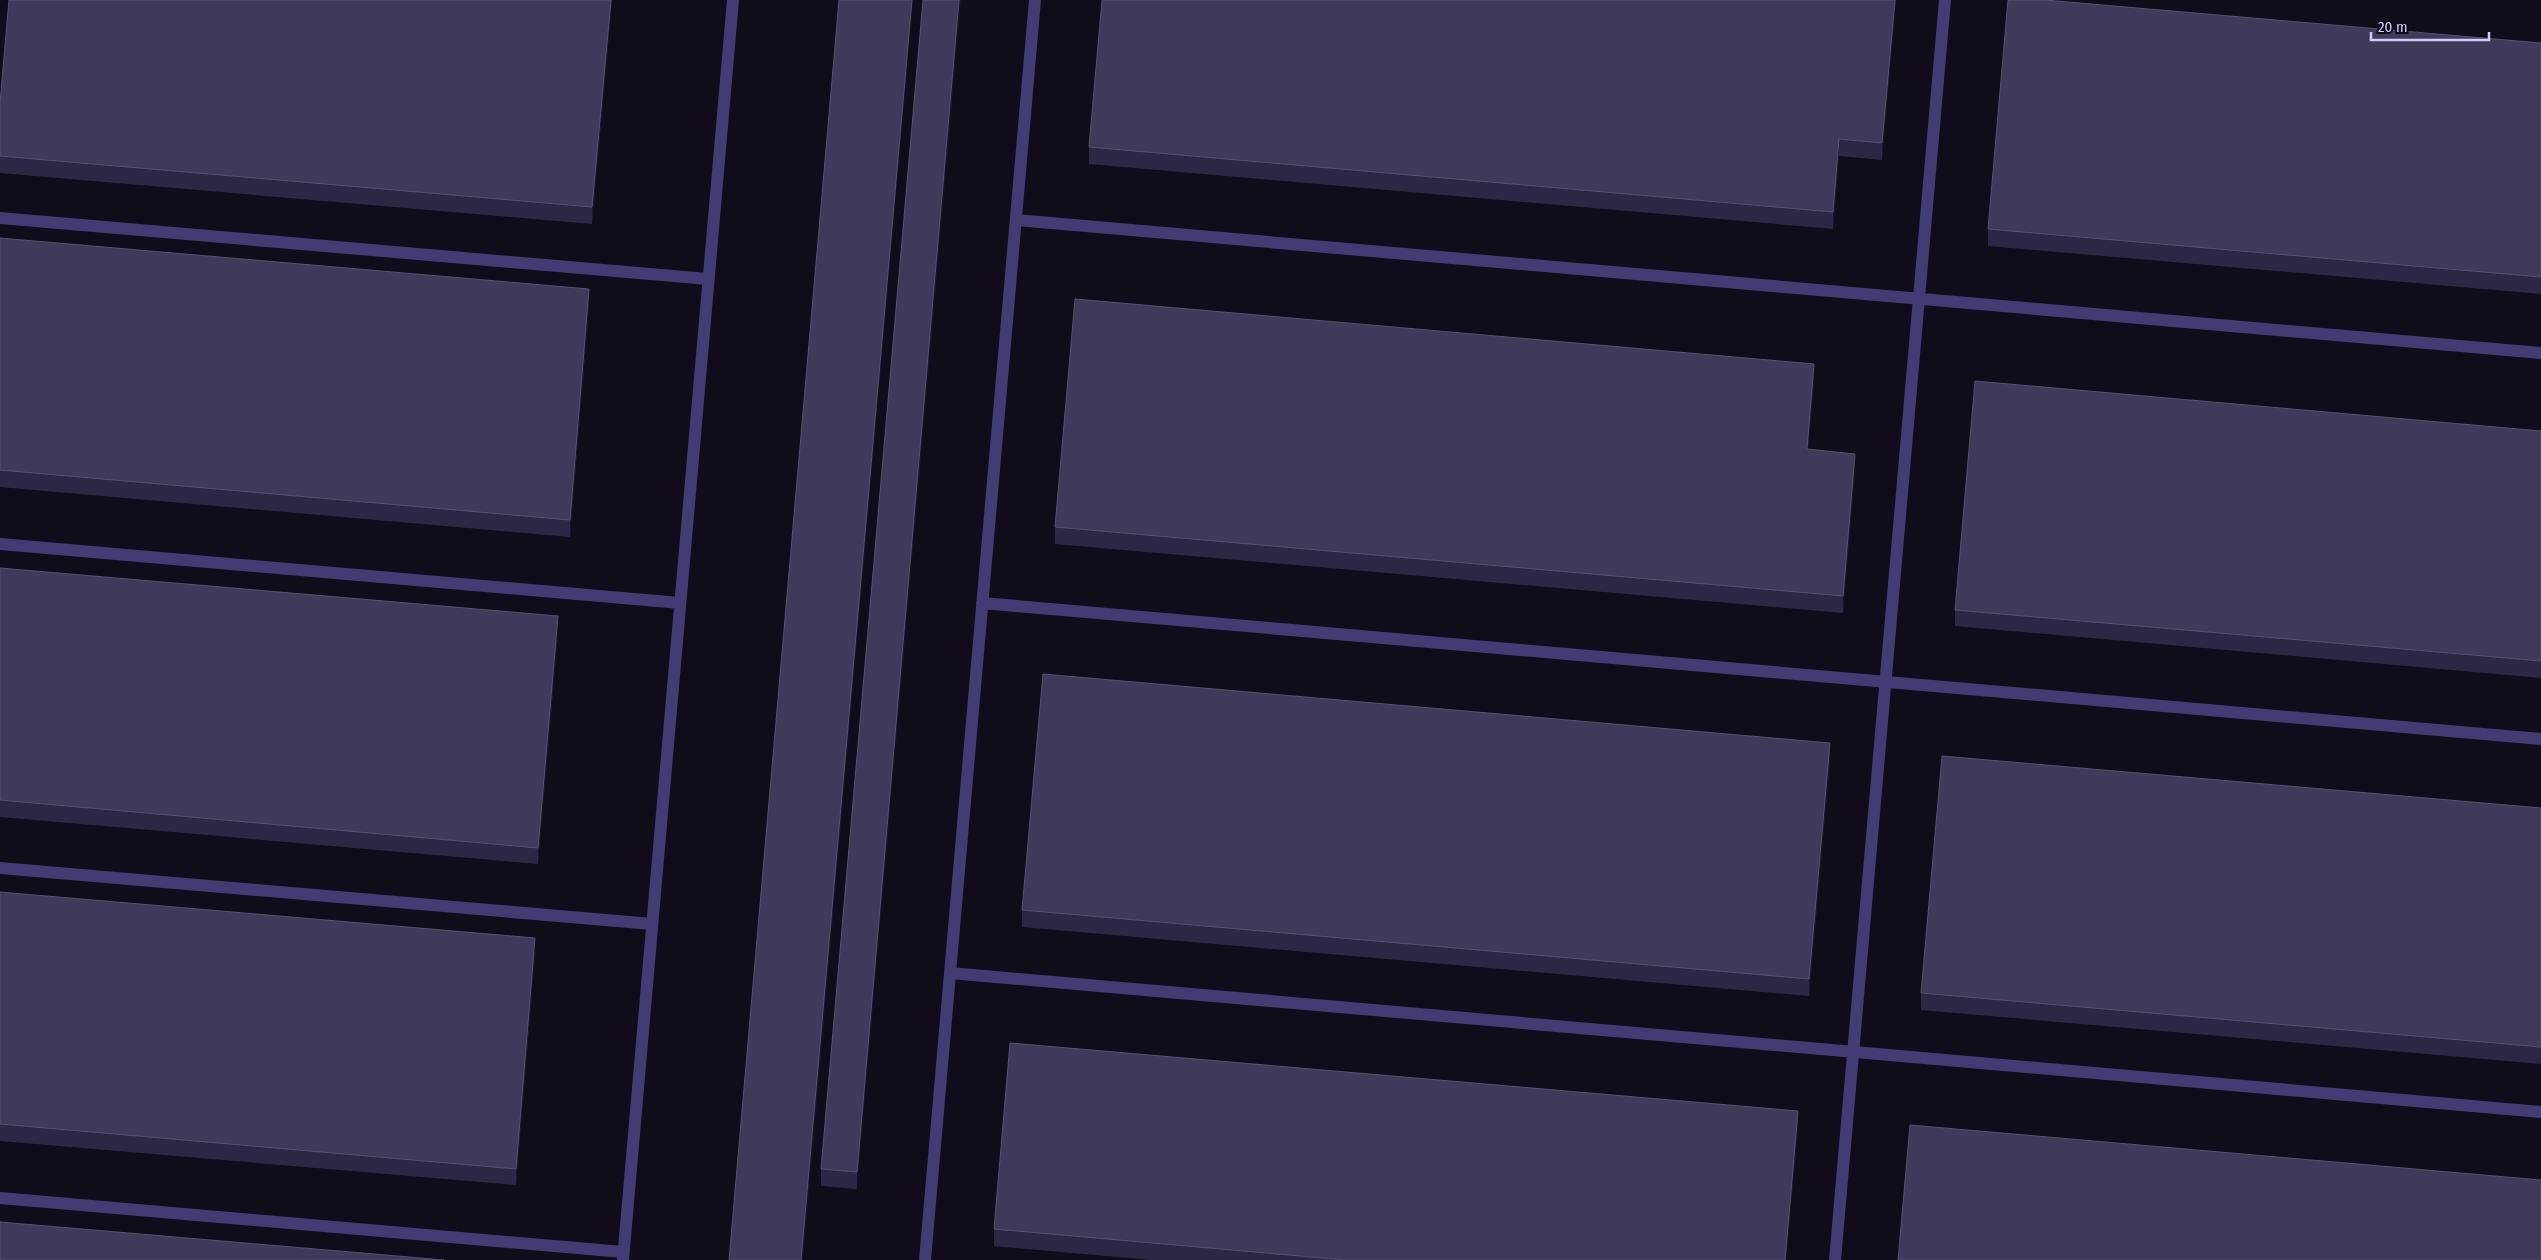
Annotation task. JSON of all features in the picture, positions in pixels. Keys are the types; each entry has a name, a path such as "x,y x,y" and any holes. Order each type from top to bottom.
{"street":[{"path":"0,1198 623,1256 733,0"},
{"path":"925,1260 1035,0"},
{"path":"1834,1260 1945,0"},
{"path":"0,218 708,279"},
{"path":"1016,220 2541,353"},
{"path":"0,544 680,603"},
{"path":"982,603 2541,739"},
{"path":"0,868 652,924"},
{"path":"950,973 2541,1112"}],"building":[{"path":"9,0 611,0 592,207 0,156 0,103"},
{"path":"839,0 912,0 801,1260 729,1260"},
{"path":"923,0 959,0 857,1172 821,1169"},
{"path":"1102,0 1895,0 1882,143 1839,139 1833,212 1089,147"},
{"path":"2008,0 2045,0 2541,43 2541,277 1988,229"},
{"path":"0,238 589,289 570,520 0,470"},
{"path":"1075,299 1814,364 1807,449 1855,454 1843,596 1055,527"},
{"path":"1975,381 2541,431 2541,661 1955,610"},
{"path":"0,568 558,616 538,848 0,800"},
{"path":"1043,674 1830,743 1809,979 1022,910"},
{"path":"1942,756 2541,808 2541,1047 1921,993"},
{"path":"0,892 535,938 516,1169 0,1124"},
{"path":"1010,1043 1798,1111 1785,1260 1345,1260 994,1229"},
{"path":"1910,1125 2541,1180 2541,1260 1898,1260"},
{"path":"0,1222 444,1260 0,1260"}]}
